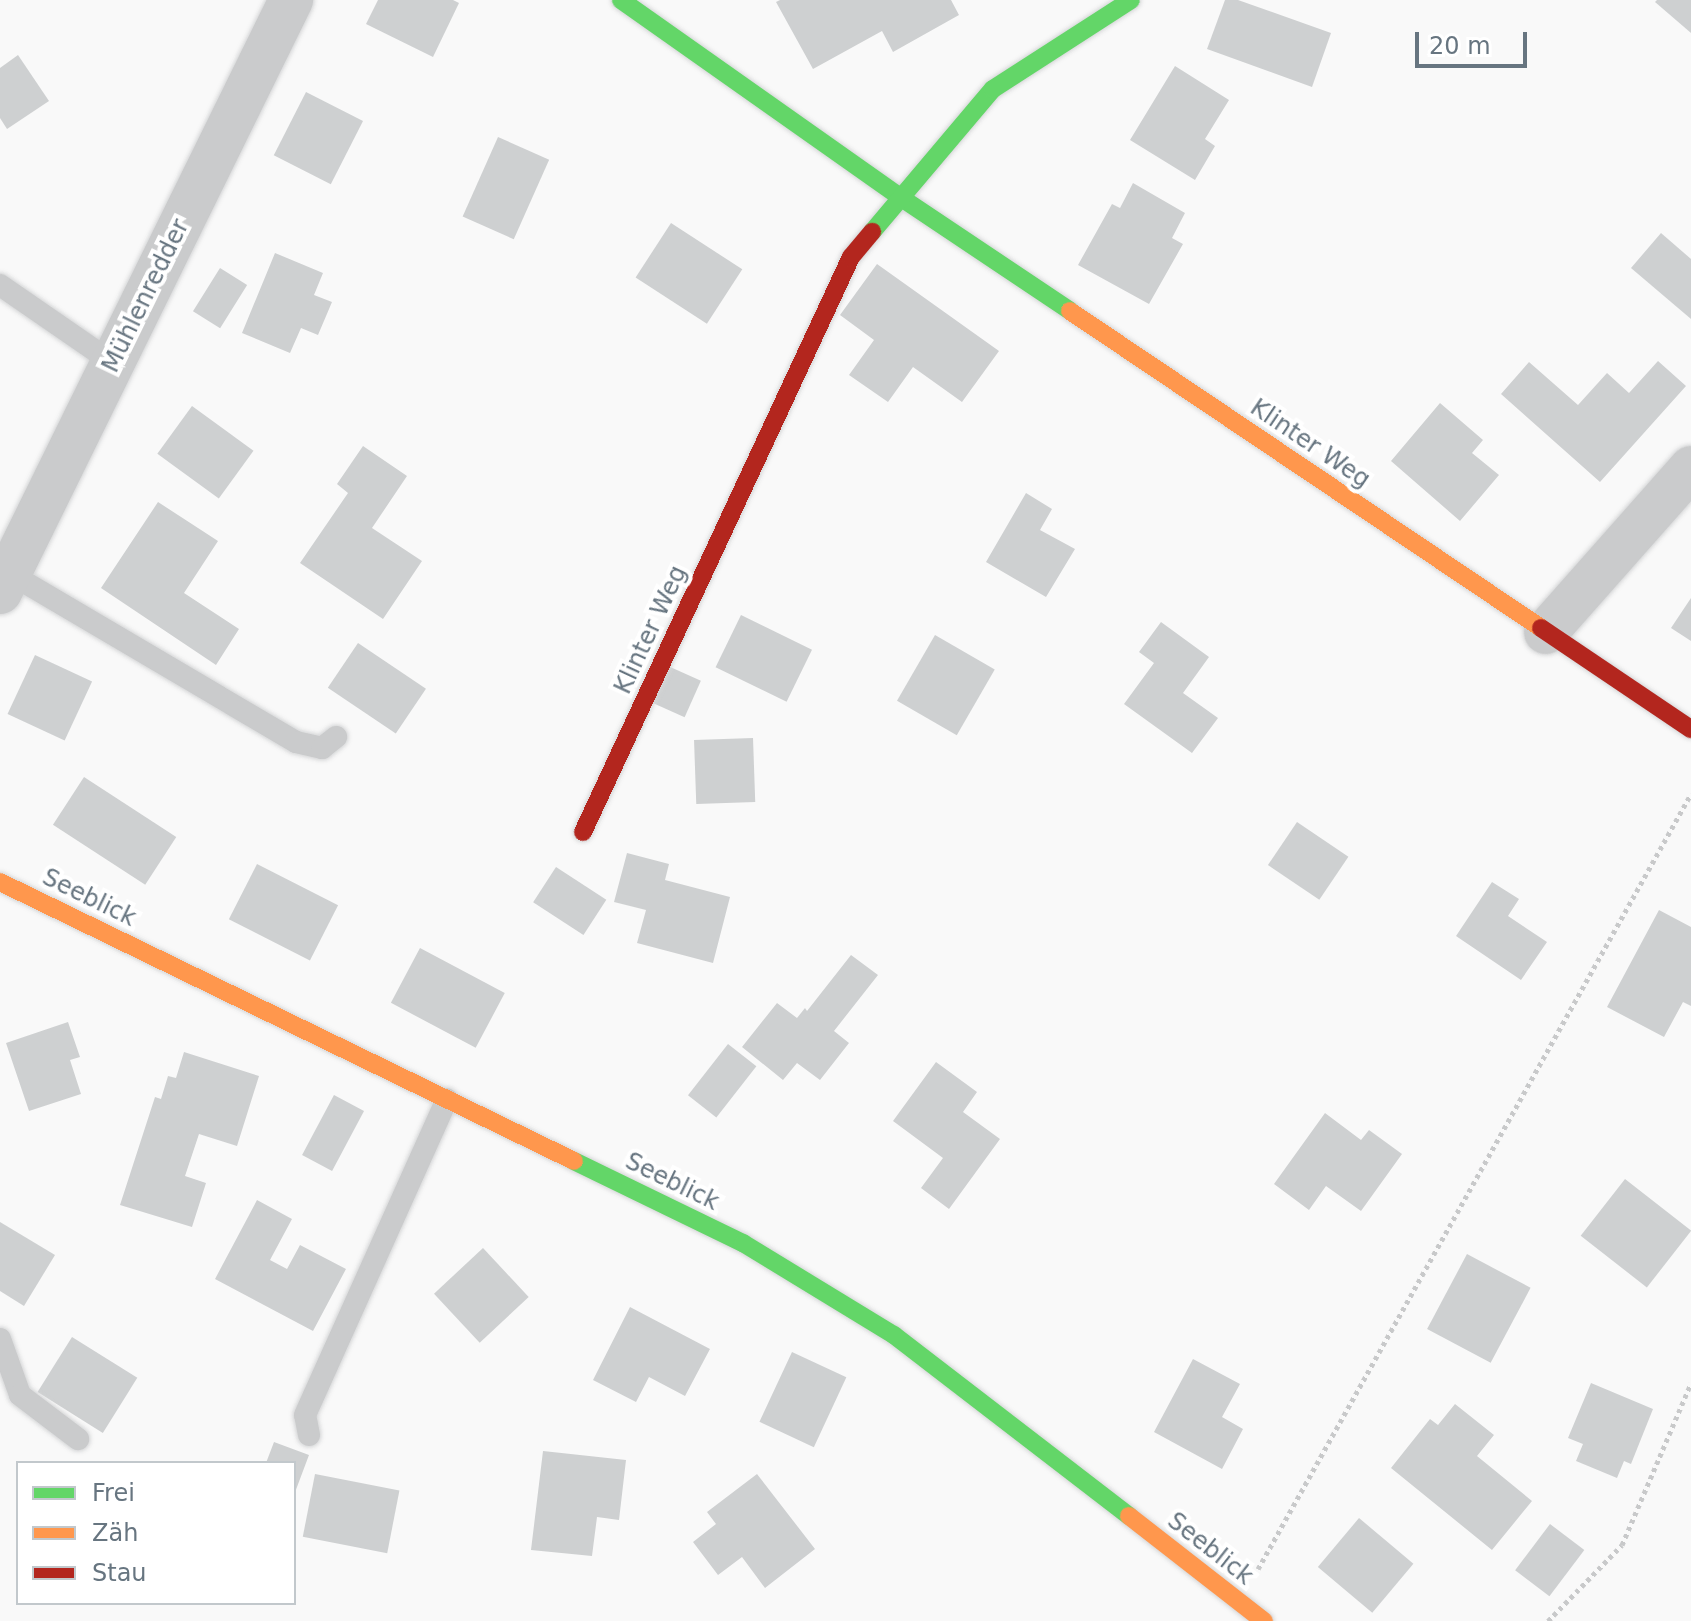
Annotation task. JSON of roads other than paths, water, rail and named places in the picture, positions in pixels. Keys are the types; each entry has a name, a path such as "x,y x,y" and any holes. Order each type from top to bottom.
{"street":[{"name":"Mühlenredder","path":"5,583 291,0"},
{"name":"Klinter Weg","path":"621,0 903,199 1691,729"},
{"path":"903,199 993,89 1131,0"},
{"name":"Klinter Weg","path":"583,832 851,257 903,199"},
{"path":"1546,632 1691,468"},
{"name":"Seeblick","path":"0,882 743,1243 894,1335 1264,1621"}],"lane":[{"path":"0,285 113,363"},
{"path":"5,583 296,742 322,748 336,737"},
{"path":"309,1435 305,1415 447,1099"},
{"path":"0,1339 20,1395 78,1439"}]}
